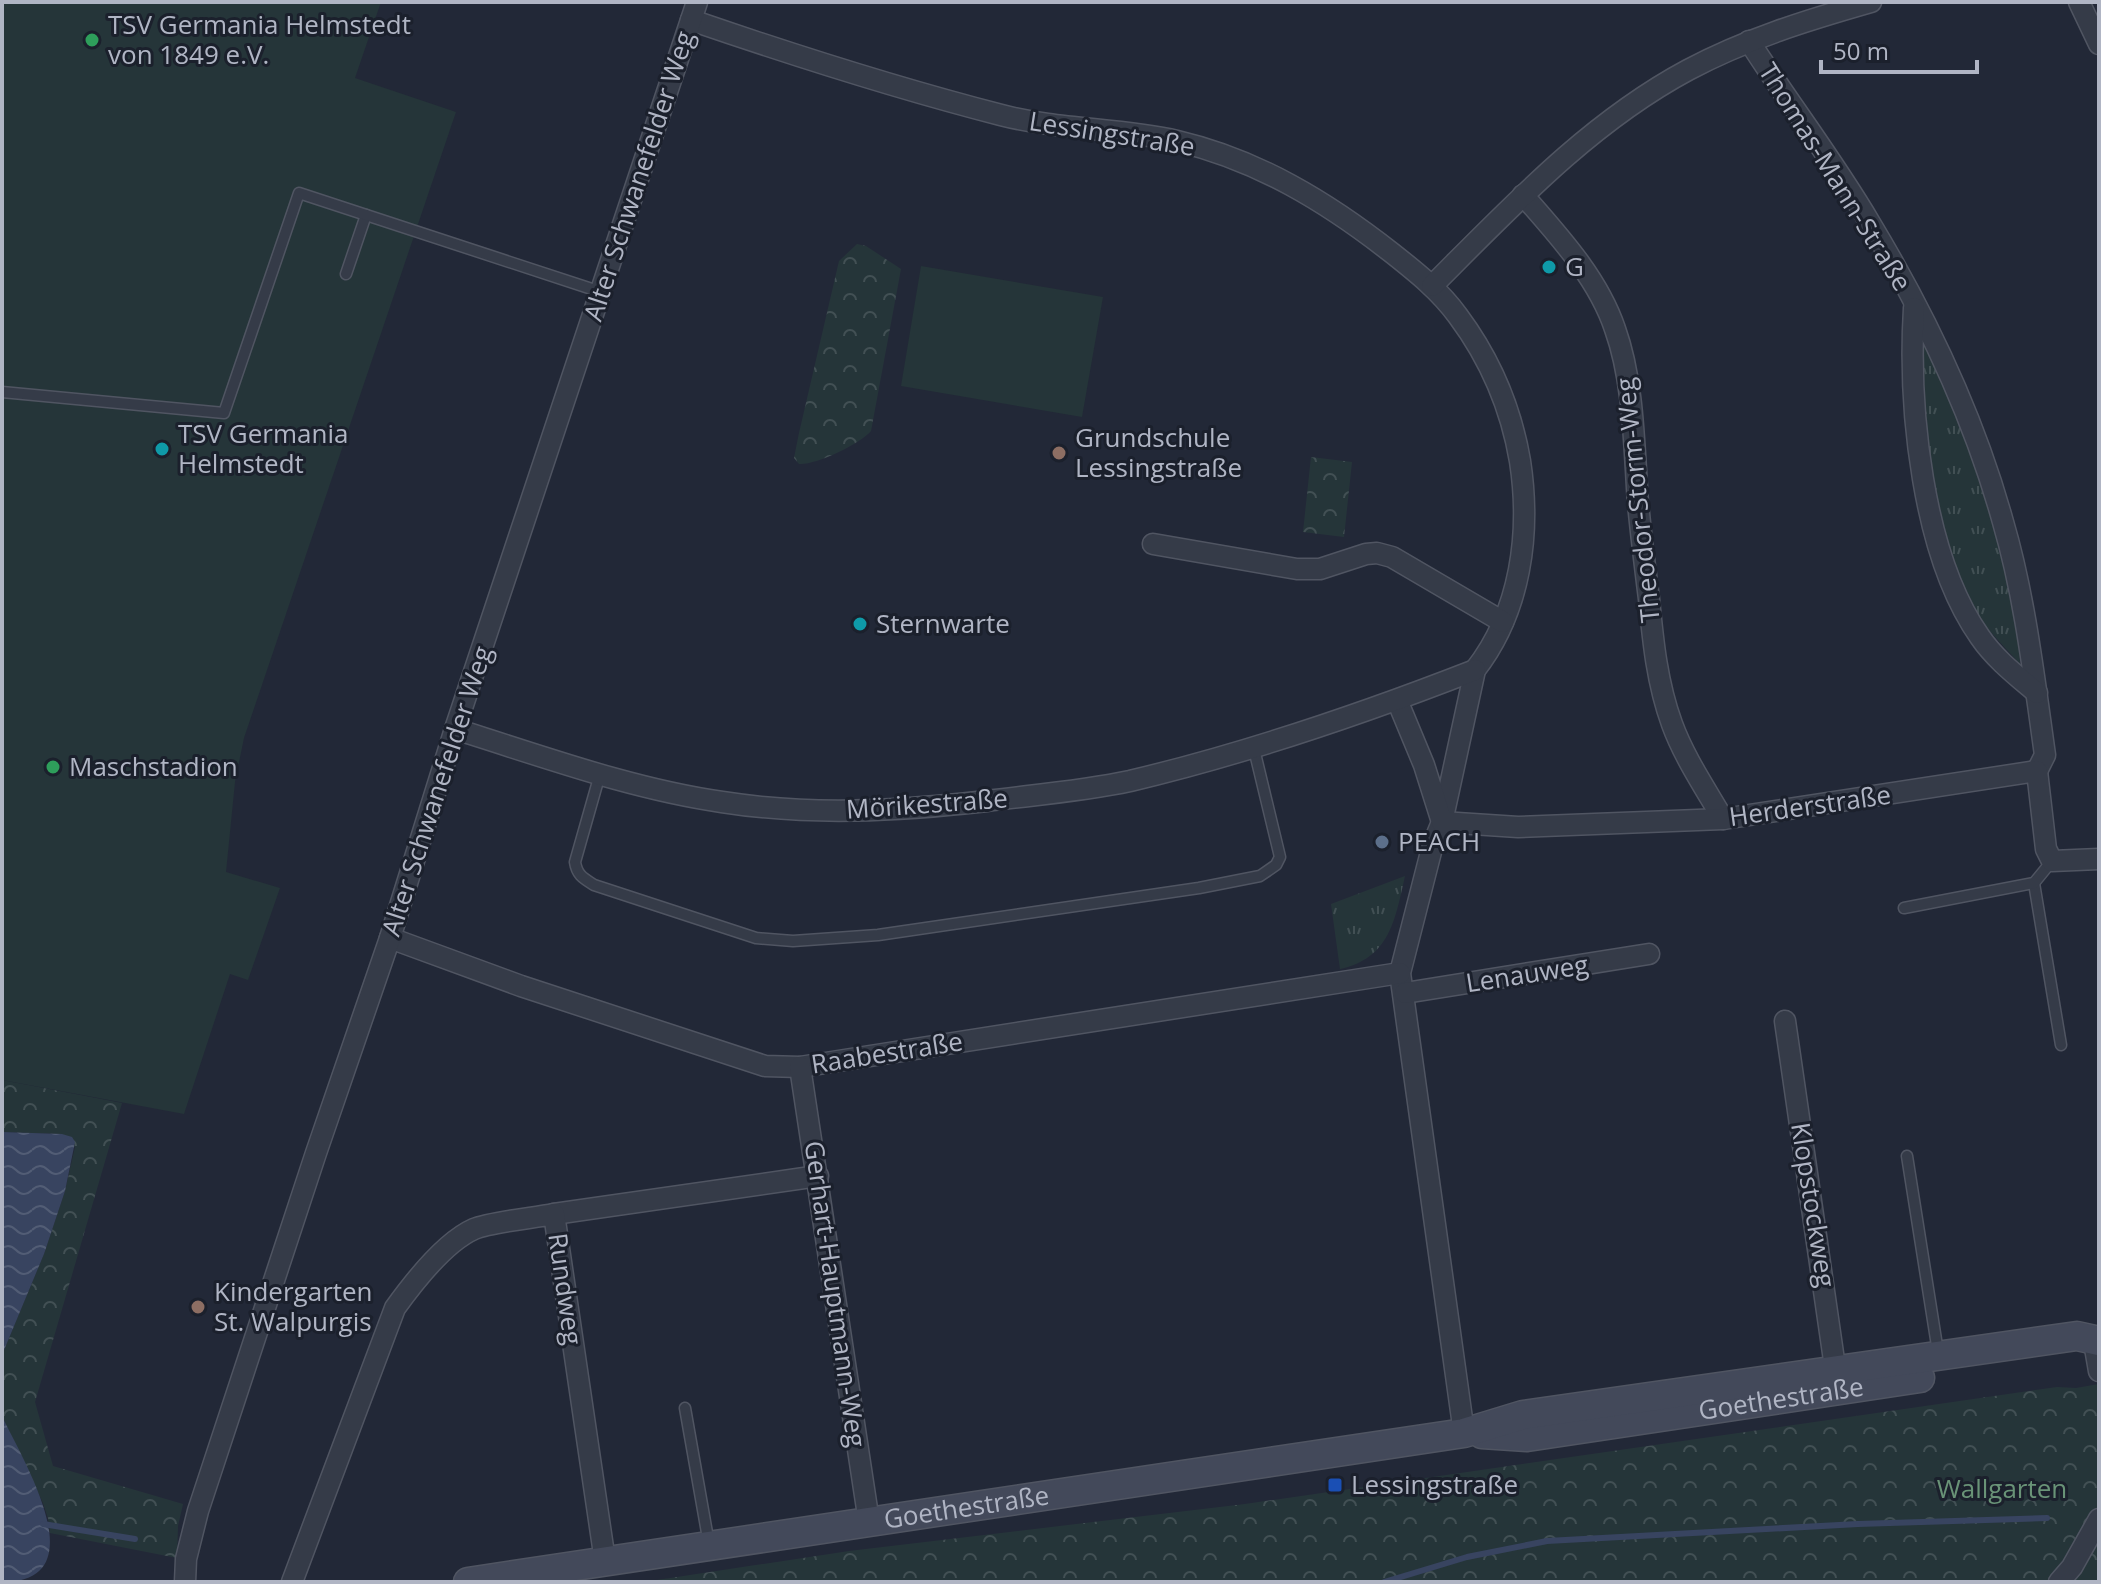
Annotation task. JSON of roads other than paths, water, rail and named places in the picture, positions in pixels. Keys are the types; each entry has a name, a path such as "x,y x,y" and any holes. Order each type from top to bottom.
{"main road":[{"name":"Goethestraße","path":"1837,1380 1938,1356 2077,1336 2097,1342"},
{"name":"Goethestraße","path":"468,1582 1464,1433 1523,1415 2081,1354 2097,1342"}],"street":[{"path":"1432,286 1563,158 1646,95 1688,70 1749,41 1871,2"},
{"path":"2079,2 2099,44"},
{"name":"Lessingstraße","path":"694,11 830,68 1003,116 1062,128 1149,136 1229,157 1268,173 1342,214 1432,286 1457,314 1489,365 1516,442 1524,501 1523,549 1517,584 1503,622 1487,655 1475,670 1403,983"},
{"name":"Alter Schwanefelder Weg","path":"185,1582 186,1559 198,1511 390,938 455,729 694,11"},
{"name":"Thomas-Mann-Straße","path":"1749,41 1871,224 1946,366 1990,476 2016,574 2037,693 2045,755 2037,771"},
{"name":"Theodor-Storm-Weg","path":"1523,195 1581,266 1616,330 1632,419 1641,529 1660,682 1672,726 1682,748 1723,819"},
{"path":"1914,304 1913,385 1917,434 1940,554 1965,613 1981,639 2037,693"},
{"path":"1153,544 1297,569 1320,569 1377,553 1404,563 1503,622"},
{"name":"Mörikestraße","path":"455,729 600,774 679,794 733,804 803,810 883,811 1101,786 1254,749 1475,670"},
{"path":"1397,700 1442,822"},
{"path":"2037,771 2046,849 2052,861 2099,859"},
{"name":"Herderstraße","path":"1442,822 1518,827 1723,819 2037,771"},
{"name":"Raabestraße","path":"390,938 528,988 765,1066 800,1067 1403,983"},
{"name":"Lenauweg","path":"1403,983 1649,954"},
{"path":"1403,983 1464,1433"},
{"name":"Klopstockweg","path":"1785,1021 1837,1380"},
{"name":"Gerhart-Hauptmann-Weg","path":"800,1067 869,1522"},
{"path":"554,1214 818,1176"},
{"name":"Rundweg","path":"292,1582 395,1308 437,1256 474,1229 554,1214 605,1561"},
{"path":"2097,1342 2099,1371"},
{"path":"2059,1582 2072,1567 2099,1519"}],"lane":[{"path":"2,392 224,413 299,193 601,292"},
{"path":"346,274 366,215"},
{"path":"600,774 575,862 576,872 582,878 594,885 756,938 793,941 878,935 1199,888 1260,876 1276,865 1280,857 1254,749"},
{"path":"1904,908 2034,883 2052,861"},
{"path":"2034,883 2061,1045"},
{"path":"1907,1156 1938,1356"},
{"path":"685,1408 709,1545"}],"water":[{"path":"2,1132 62,1134 72,1137 75,1142 65,1191 44,1254 2,1355"},
{"path":"2,1416 36,1487 46,1515 50,1541 46,1562 31,1577 2,1582"}],"waterway":[{"path":"1384,1582 1467,1557 1547,1541 1858,1524 2047,1518"},
{"path":"43,1524 135,1539"}],"place":[{"name":"TSV Germania Helmstedt von 1849 e.V.","path":"92,40"},
{"name":"G","path":"1549,267"},
{"name":"TSV Germania Helmstedt","path":"162,449"},
{"name":"Grundschule Lessingstraße","path":"1059,453"},
{"name":"Sternwarte","path":"860,624"},
{"name":"Maschstadion","path":"53,767"},
{"name":"PEACH","path":"1382,842"},
{"name":"Kindergarten St. Walpurgis","path":"198,1307"},
{"name":"Lessingstraße","path":"1335,1485"}],"park label":[{"name":"Wallgarten","path":"2002,1489"}]}
